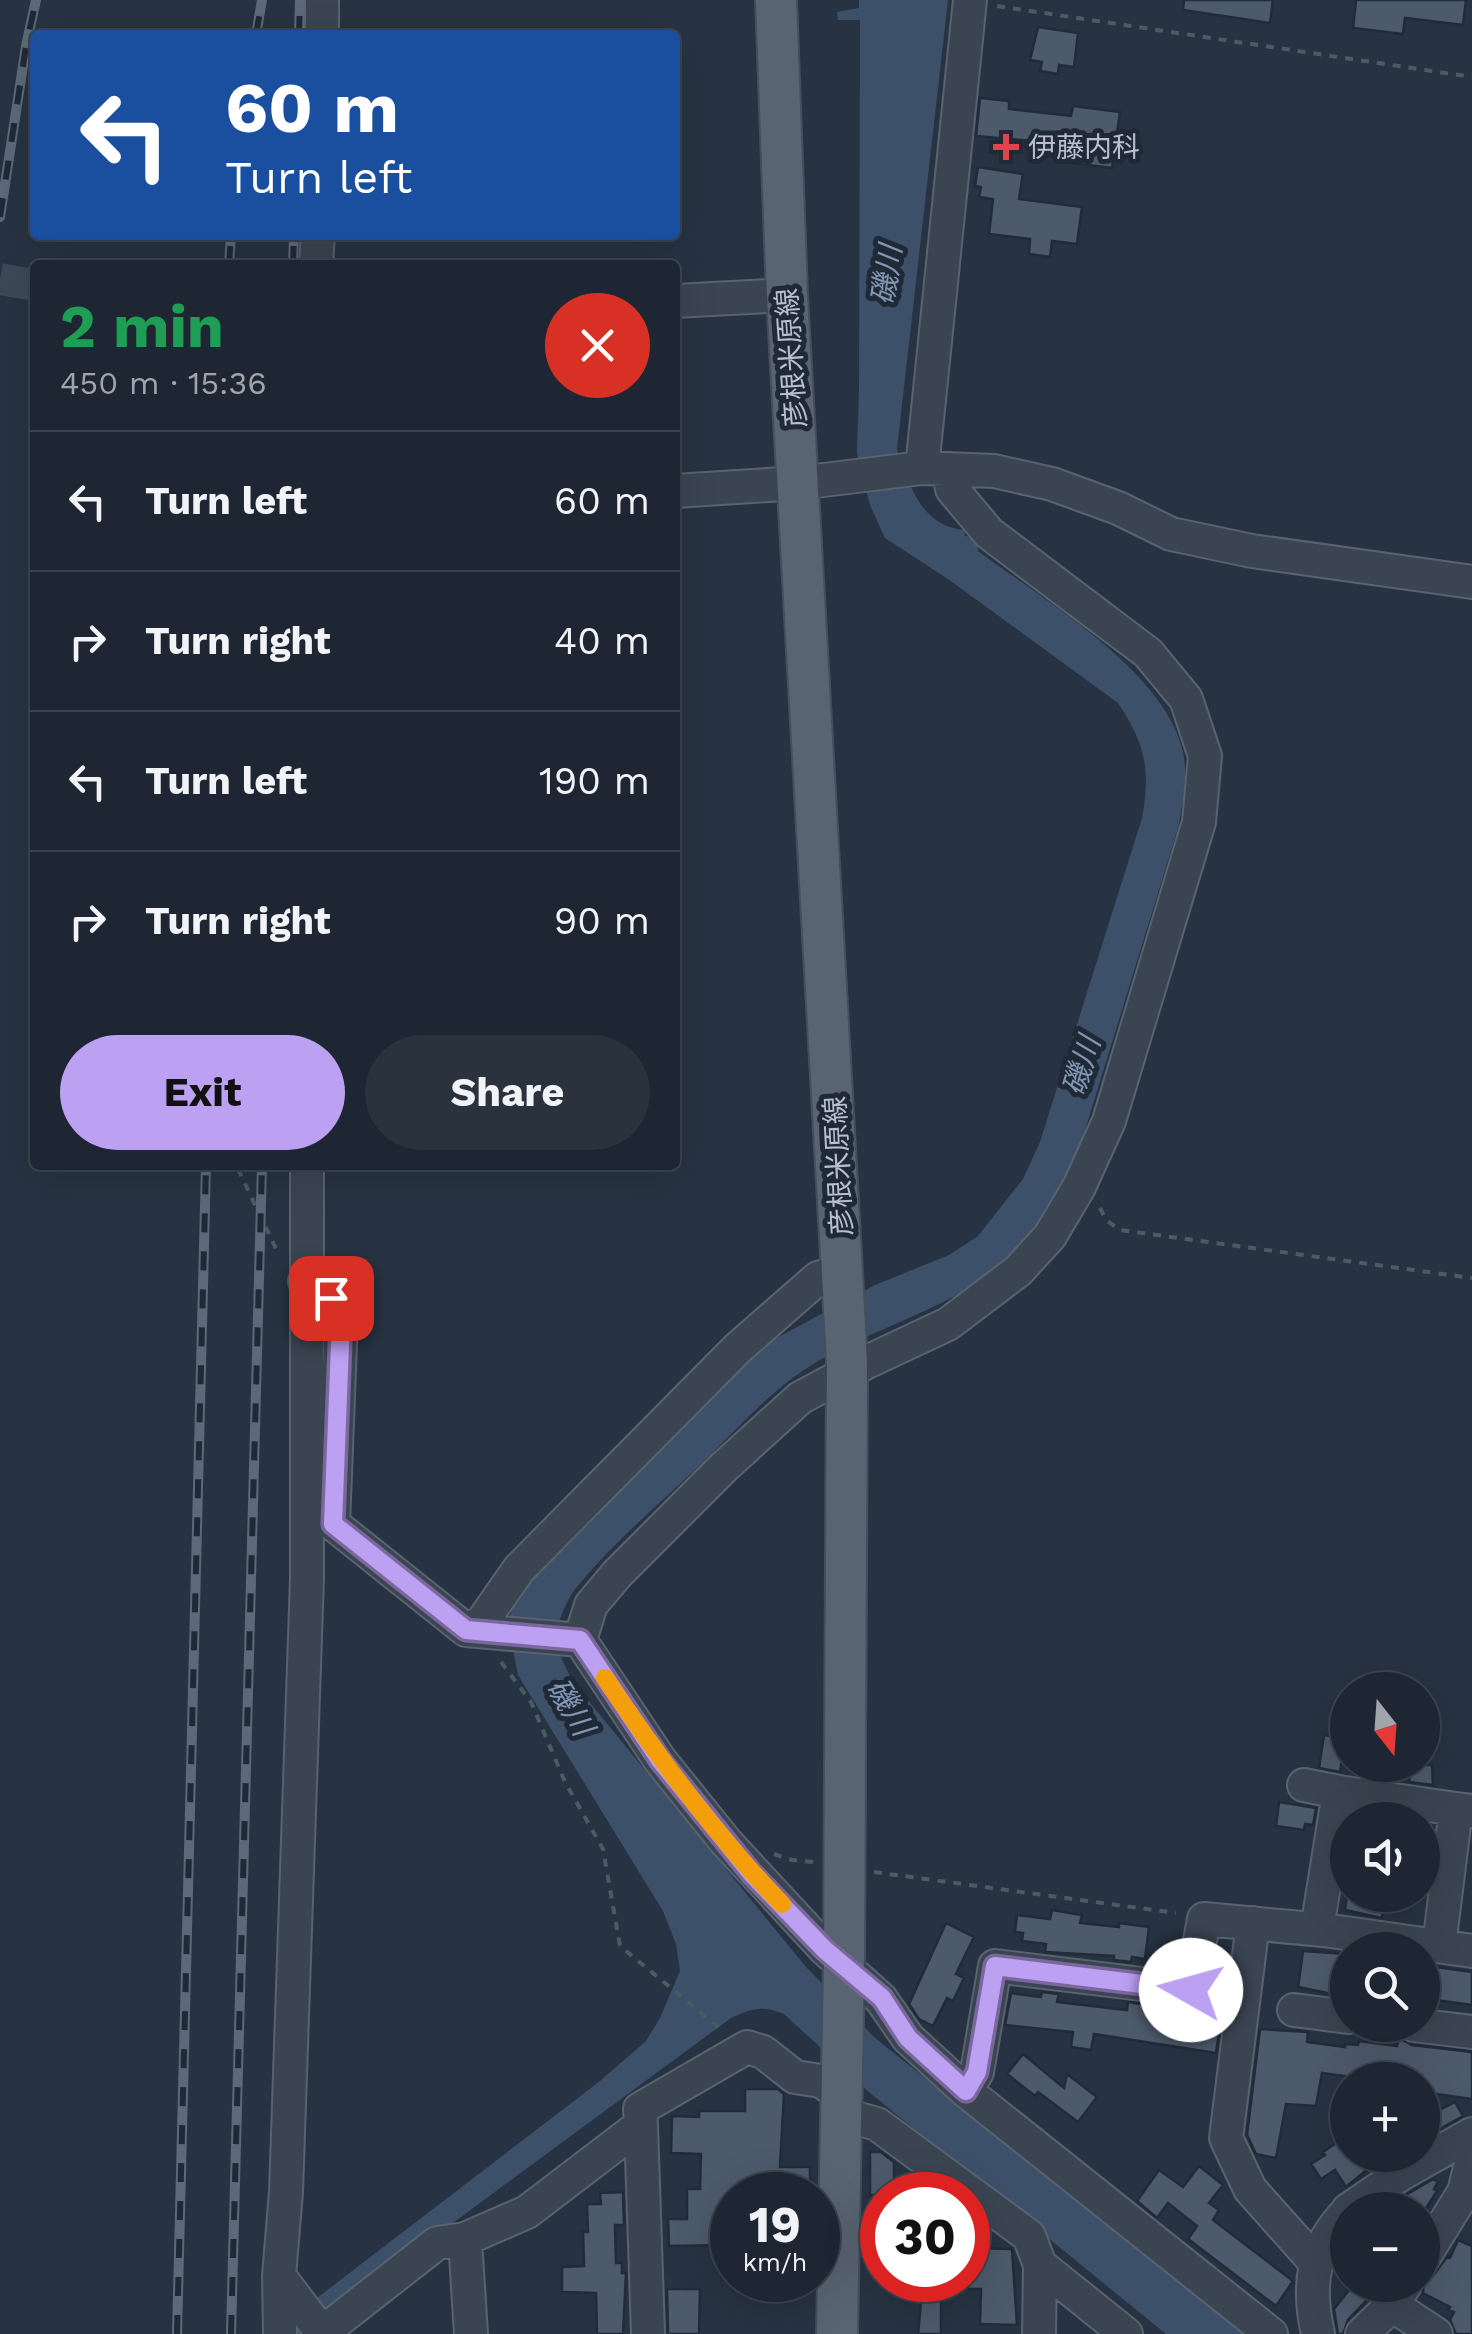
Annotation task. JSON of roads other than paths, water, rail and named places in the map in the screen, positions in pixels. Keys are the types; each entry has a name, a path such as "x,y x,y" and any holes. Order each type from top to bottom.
{"main road":[{"name":"彦根米原線","path":"776,0 787,295 847,1367 844,1973 837,2334"}],"street":[{"path":"322,0 322,30"},
{"path":"575,1639 591,1605 616,1574 800,1398 847,1367 948,1324 1018,1271 1050,1236 1079,1187 1109,1121 1200,822 1204,756 1186,699 1148,653 989,533 930,468 970,1"},
{"path":"680,301 787,295"},
{"path":"680,490 799,483 930,468 994,471 1052,484 1118,508 1171,534 1252,550 1472,582"},
{"path":"280,2334 279,2276 286,2192 307,1578 307,1170"},
{"path":"474,1632 519,1569 738,1348 818,1278 844,1276"},
{"path":"305,1281 331,1298 341,1319 333,1524 474,1632 575,1639"},
{"path":"575,1639 660,1760 752,1874 844,1973 882,1998 908,2038 966,2091 1271,2334"},
{"path":"1304,1785 1464,1810 1440,1941"},
{"path":"1317,1929 1338,1792"},
{"path":"966,2091 977,2072 995,1966 1191,1990 1204,1919 1339,1932"},
{"path":"1253,1923 1226,2138 1250,2189 1316,2262"},
{"path":"1440,1946 1472,1951"},
{"path":"1294,2010 1330,2015"},
{"path":"1440,2028 1472,2032"},
{"path":"648,2334 640,2109 747,2047 763,2052 795,2077 821,2081 1029,2236 1040,2265 1039,2334"},
{"path":"279,2276 320,2323 437,2243 465,2239 527,2212 642,2125"},
{"path":"1374,2192 1472,2134"},
{"path":"1440,2243 1459,2226 1472,2160"},
{"path":"1318,2334 1312,2310 1316,2262 1330,2229"},
{"path":"465,2239 470,2334"},
{"path":"1040,2265 1126,2334"},
{"path":"1362,2334 1392,2302"},
{"path":"1406,2302 1436,2334"}],"water":[{"name":"磯川","path":"859,0 948,0 897,449 906,476 919,502 937,521 964,530 965,536 977,537 978,551 1098,639 1153,693 1172,722 1183,752 1182,809 1077,1156 1029,1237 1003,1264 965,1290 826,1357 775,1392 587,1575 563,1612 558,1645 574,1683 806,1967 875,2038 1246,2334 1166,2334 990,2191 990,2172 967,2172 870,2093 784,2014 763,2009 731,2018 309,2329 309,2334 295,2334 296,2314 600,2081 646,2041 680,1971 676,1944 663,1911 518,1675 507,1621 522,1590 549,1556 762,1346 875,1285 949,1255 978,1236 1023,1179 1040,1142 1142,818 1144,758 1118,703 885,538 870,505 857,453 860,20 838,20 837,12 859,8"}],"tunnel":[{"path":"0,279 30,284"}],"railway":[{"path":"0,217 36,0"},
{"path":"257,30 262,0"},
{"path":"299,30 300,0"},
{"path":"229,260 231,240"},
{"path":"293,260 294,240"},
{"path":"177,2334 206,1170"},
{"path":"231,2334 262,1170"}],"place":[{"name":"伊藤内科","path":"1006,147"}]}
